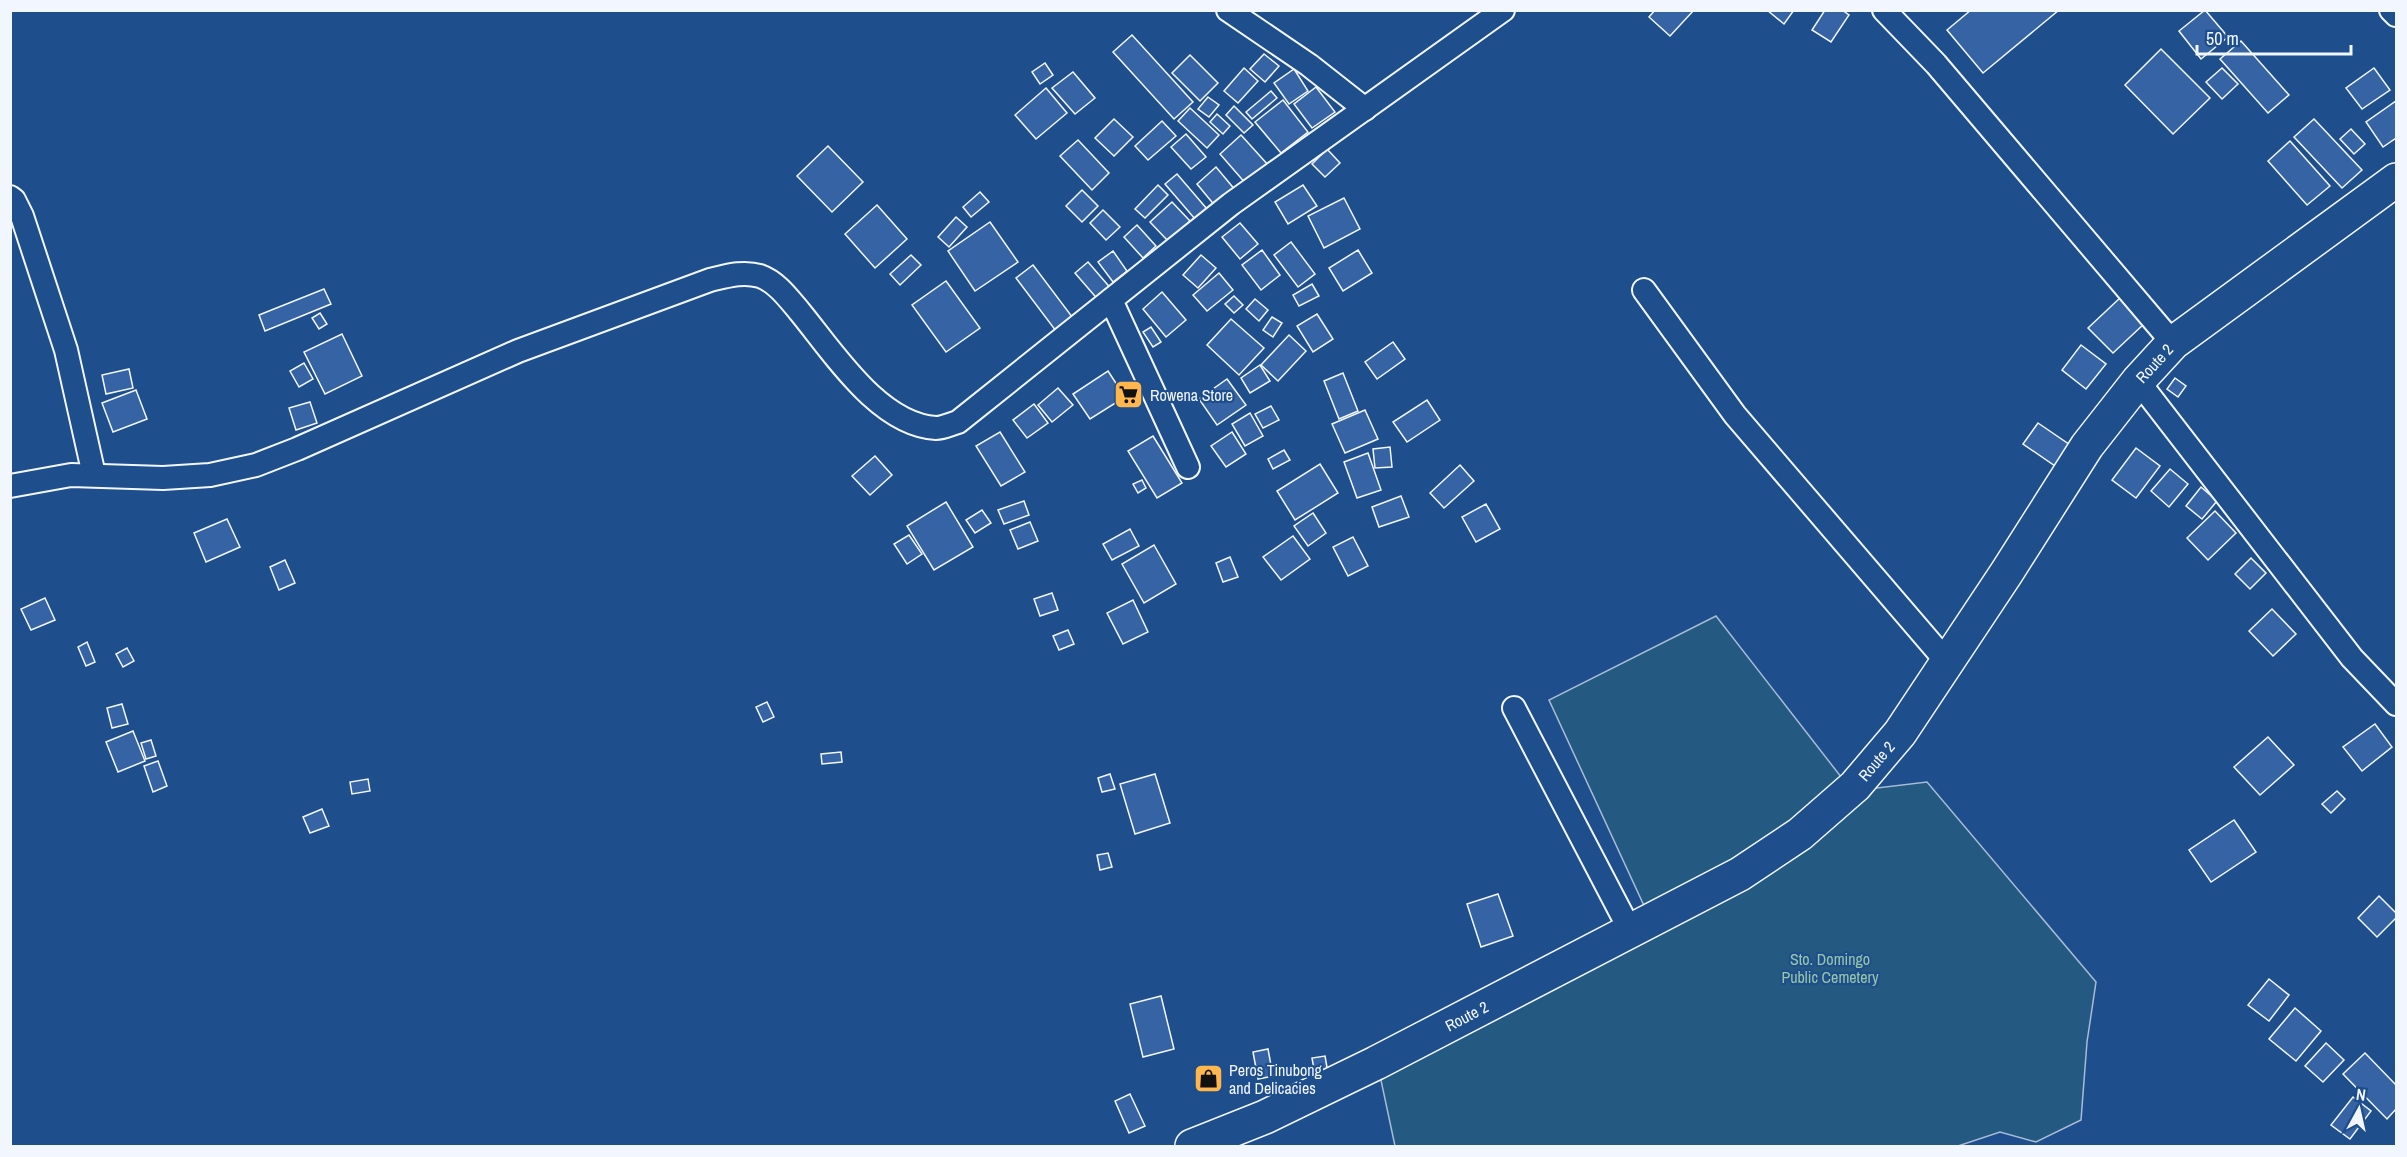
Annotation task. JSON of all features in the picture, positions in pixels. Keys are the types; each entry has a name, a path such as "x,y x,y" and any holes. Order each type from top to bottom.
{"highway":[{"name":"Route 2","path":"1192,1146 1265,1118 1631,932 1740,874 1800,834 1855,786 1900,734 2087,447 2138,381 2173,343 2397,180"}],"street":[{"path":"1228,10 1300,59 1365,109"},
{"path":"10,486 71,475 163,478 210,474 256,465 297,450 518,351 710,280 739,273 761,276 782,290 865,390 886,410 912,422 937,428 958,422 1230,204 1503,10"},
{"path":"1884,10 1936,64 2173,343"},
{"path":"2391,10 2397,15"},
{"path":"10,197 22,216 66,350 94,475"},
{"path":"1644,290 1735,415 1947,662"},
{"path":"1111,300 1188,467"},
{"path":"2138,381 2352,658 2397,704"},
{"path":"1514,708 1631,932"}],"green space":[{"name":"Sto. Domingo Public Cemetery","path":"1716,616 1852,791 1927,782 2096,982 2087,1042 2081,1120 2036,1142 2000,1132 1958,1146 1395,1146 1379,1071 1652,923 1549,700"}],"building":[{"path":"1655,10 1694,10 1670,36 1649,17"},
{"path":"1767,10 1794,10 1784,24"},
{"path":"1825,10 1842,10 1849,15 1831,42 1812,30"},
{"path":"1971,10 2059,10 1983,73 1947,30"},
{"path":"2205,10 2228,37 2201,59 2179,31"},
{"path":"1132,35 1193,102 1174,119 1113,52"},
{"path":"2241,41 2289,95 2268,113 2220,59"},
{"path":"2161,49 2210,98 2173,134 2125,85"},
{"path":"1264,54 1279,66 1265,82 1250,69"},
{"path":"1190,55 1218,83 1200,101 1172,73"},
{"path":"1045,63 1053,75 1040,84 1032,72"},
{"path":"1244,68 1258,81 1238,103 1224,91"},
{"path":"2222,68 2238,84 2222,99 2206,82"},
{"path":"2374,68 2390,90 2362,109 2346,88"},
{"path":"1294,69 1308,91 1289,104 1274,83"},
{"path":"1073,72 1095,98 1075,114 1052,88"},
{"path":"1316,87 1335,112 1312,128 1294,104"},
{"path":"1046,88 1067,113 1036,139 1015,115"},
{"path":"1271,91 1277,98 1252,119 1246,112"},
{"path":"1208,97 1219,105 1209,117 1198,109"},
{"path":"1283,100 1308,132 1281,153 1255,122"},
{"path":"2396,101 2396,138 2383,147 2366,122"},
{"path":"1234,106 1253,125 1244,133 1226,115"},
{"path":"1190,108 1219,135 1207,148 1178,121"},
{"path":"1217,114 1230,126 1223,134 1210,122"},
{"path":"1114,119 1133,137 1114,156 1095,138"},
{"path":"2314,119 2362,170 2342,188 2294,137"},
{"path":"1162,121 1176,136 1148,160 1135,146"},
{"path":"2351,129 2365,144 2354,154 2340,139"},
{"path":"1186,134 1206,157 1191,169 1171,147"},
{"path":"1241,135 1269,166 1247,185 1220,154"},
{"path":"1078,140 1109,173 1092,190 1060,156"},
{"path":"2290,141 2330,186 2307,205 2268,161"},
{"path":"828,146 863,182 832,212 797,176"},
{"path":"1327,149 1340,163 1325,177 1312,164"},
{"path":"1216,167 1236,191 1216,207 1197,184"},
{"path":"1177,174 1213,216 1201,226 1165,184"},
{"path":"1158,185 1168,195 1145,218 1135,209"},
{"path":"1303,185 1317,206 1288,224 1275,202"},
{"path":"1082,190 1098,206 1082,222 1066,206"},
{"path":"980,192 989,202 971,217 963,207"},
{"path":"1344,198 1360,229 1324,248 1308,216"},
{"path":"1172,202 1190,221 1168,241 1150,222"},
{"path":"877,205 907,239 875,268 845,234"},
{"path":"1103,210 1120,227 1106,240 1090,223"},
{"path":"956,217 967,227 949,247 938,237"},
{"path":"990,222 1018,262 975,291 948,251"},
{"path":"1240,223 1258,244 1240,259 1222,237"},
{"path":"1137,225 1156,246 1143,258 1124,237"},
{"path":"1291,242 1315,274 1298,287 1274,255"},
{"path":"1262,250 1280,275 1261,290 1242,265"},
{"path":"1358,250 1372,273 1343,291 1329,268"},
{"path":"1113,251 1127,271 1113,282 1098,262"},
{"path":"911,255 921,265 900,285 890,274"},
{"path":"1201,255 1216,268 1198,288 1183,275"},
{"path":"1088,262 1113,291 1100,302 1075,273"},
{"path":"1033,265 1076,322 1059,335 1016,278"},
{"path":"1219,273 1233,290 1207,311 1193,295"},
{"path":"946,281 980,328 946,352 912,305"},
{"path":"1312,284 1319,296 1299,306 1293,295"},
{"path":"324,289 331,304 265,331 259,315"},
{"path":"1162,292 1186,320 1166,337 1143,309"},
{"path":"1234,296 1243,305 1234,313 1225,304"},
{"path":"2121,297 2146,322 2113,353 2088,328"},
{"path":"1255,299 1268,310 1259,321 1246,309"},
{"path":"320,313 327,324 319,329 312,318"},
{"path":"1317,314 1333,339 1313,352 1297,326"},
{"path":"1272,317 1282,323 1273,337 1263,330"},
{"path":"1231,319 1264,348 1239,375 1207,345"},
{"path":"1151,327 1161,342 1153,347 1143,332"},
{"path":"342,334 362,376 325,394 304,352"},
{"path":"1289,335 1306,351 1278,381 1261,365"},
{"path":"1393,342 1405,359 1377,379 1365,362"},
{"path":"2081,345 2106,364 2086,389 2062,370"},
{"path":"304,363 313,379 299,387 290,371"},
{"path":"1260,365 1270,381 1250,393 1241,378"},
{"path":"129,369 133,388 106,394 102,375"},
{"path":"1108,371 1125,397 1090,419 1073,394"},
{"path":"1343,373 1358,411 1339,419 1324,381"},
{"path":"2175,378 2186,386 2178,397 2167,389"},
{"path":"1227,379 1246,405 1217,425 1199,399"},
{"path":"1058,388 1073,405 1052,422 1038,405"},
{"path":"136,390 147,419 113,432 102,403"},
{"path":"1427,400 1440,420 1407,442 1393,422"},
{"path":"310,402 317,423 296,430 289,408"},
{"path":"1034,404 1048,423 1027,438 1013,420"},
{"path":"1271,406 1279,420 1263,428 1255,414"},
{"path":"1365,410 1378,439 1345,453 1332,424"},
{"path":"1250,413 1263,436 1245,446 1232,424"},
{"path":"2038,423 2073,447 2058,468 2023,444"},
{"path":"1000,432 1025,472 1001,486 976,446"},
{"path":"1232,432 1246,454 1226,467 1211,446"},
{"path":"1153,436 1182,483 1157,498 1128,451"},
{"path":"1390,447 1392,467 1375,468 1373,449"},
{"path":"2136,448 2160,466 2136,498 2112,480"},
{"path":"1284,450 1290,460 1273,469 1268,459"},
{"path":"1368,453 1381,490 1357,498 1344,462"},
{"path":"875,456 892,475 870,495 852,476"},
{"path":"1320,464 1338,493 1295,520 1277,491"},
{"path":"1460,465 1474,481 1444,508 1430,493"},
{"path":"2170,469 2188,484 2169,507 2151,491"},
{"path":"1142,480 1146,488 1138,493 1133,484"},
{"path":"2201,487 2217,501 2202,519 2186,506"},
{"path":"1401,496 1409,517 1379,527 1372,507"},
{"path":"1024,501 1029,515 1004,524 998,510"},
{"path":"946,502 973,547 934,570 907,526"},
{"path":"1486,504 1500,529 1476,542 1462,517"},
{"path":"982,510 991,523 975,533 966,520"},
{"path":"2215,511 2236,533 2208,560 2187,538"},
{"path":"1313,513 1326,533 1308,546 1294,526"},
{"path":"227,519 240,547 206,562 194,533"},
{"path":"1030,522 1038,541 1018,549 1010,530"},
{"path":"1130,529 1139,546 1112,560 1103,544"},
{"path":"909,535 922,554 907,564 894,544"},
{"path":"1293,536 1310,559 1281,580 1263,557"},
{"path":"1353,537 1368,566 1348,576 1333,547"},
{"path":"1154,545 1176,584 1144,603 1122,564"},
{"path":"1230,557 1238,577 1223,582 1216,563"},
{"path":"2251,558 2266,573 2250,589 2235,574"},
{"path":"285,560 295,583 279,590 270,567"},
{"path":"1052,593 1058,610 1040,616 1034,599"},
{"path":"45,598 55,620 31,630 21,609"},
{"path":"1133,600 1148,632 1123,644 1107,613"},
{"path":"2272,609 2296,634 2273,656 2249,631"},
{"path":"1068,630 1074,644 1059,650 1053,636"},
{"path":"87,642 95,662 86,666 78,647"},
{"path":"127,648 134,661 123,667 116,654"},
{"path":"767,702 774,717 763,722 756,707"},
{"path":"122,704 128,724 112,728 107,708"},
{"path":"2375,724 2392,747 2362,771 2343,747"},
{"path":"133,731 145,761 118,772 106,742"},
{"path":"2268,737 2294,765 2260,795 2234,767"},
{"path":"151,740 156,756 146,759 141,743"},
{"path":"841,752 842,762 822,764 821,754"},
{"path":"158,761 167,786 153,792 144,766"},
{"path":"1110,774 1115,789 1102,792 1098,778"},
{"path":"1155,774 1170,823 1135,834 1120,784"},
{"path":"368,779 370,791 352,794 350,782"},
{"path":"2337,791 2345,799 2331,813 2322,804"},
{"path":"322,809 329,826 310,833 303,817"},
{"path":"2234,820 2256,852 2211,882 2189,850"},
{"path":"1108,853 1112,867 1100,870 1097,855"},
{"path":"1498,894 1513,936 1481,947 1467,904"},
{"path":"2379,896 2396,913 2396,918 2377,937 2358,918"},
{"path":"2269,979 2289,995 2269,1021 2248,1005"},
{"path":"1161,996 1174,1049 1143,1057 1130,1004"},
{"path":"2295,1008 2321,1031 2296,1061 2269,1039"},
{"path":"2326,1043 2344,1060 2323,1082 2305,1066"},
{"path":"1268,1049 1273,1076 1258,1079 1253,1052"},
{"path":"2365,1053 2396,1085 2396,1109 2387,1119 2343,1074"},
{"path":"1325,1056 1328,1073 1315,1075 1312,1058"},
{"path":"1130,1094 1145,1126 1129,1133 1115,1101"},
{"path":"2353,1097 2371,1111 2350,1139 2331,1125"}],"place":[{"name":"Rowena Store","path":"1129,395"},
{"name":"Peros Tinubong and Delicacies","path":"1208,1079"}]}
